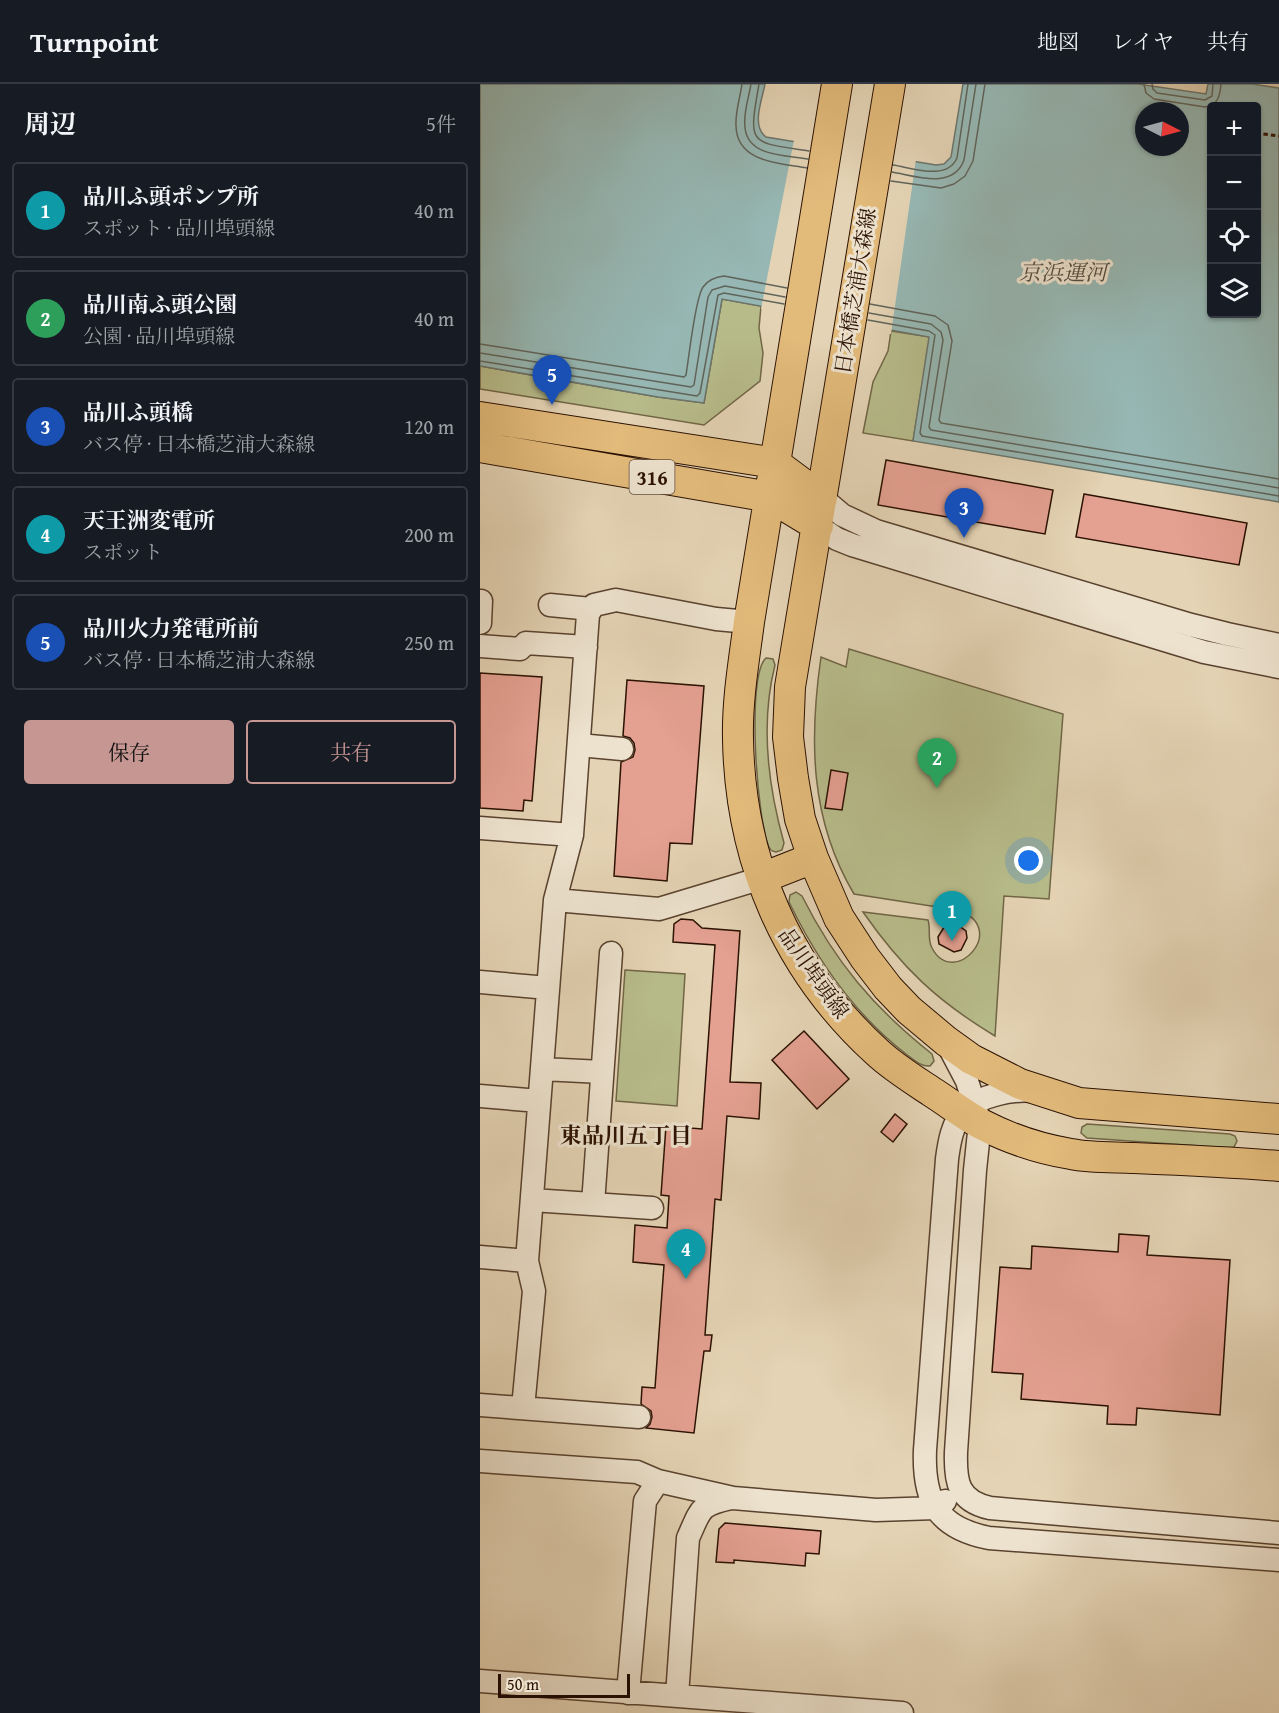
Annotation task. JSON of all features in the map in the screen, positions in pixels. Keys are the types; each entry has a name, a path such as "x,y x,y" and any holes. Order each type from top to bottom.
{"main road":[{"path":"770,497 837,84"},
{"name":"日本橋芝浦大森線","path":"820,512 890,84"},
{"name":"316","path":"480,417 775,464 820,512"},
{"name":"316","path":"480,447 770,497 820,512"},
{"name":"品川埠頭線","path":"770,497 740,691 739,771 748,826 762,878 778,922 800,961 823,994 878,1054 1012,1138 1072,1155 1279,1166"},
{"path":"820,512 790,687 788,737 800,819 813,858 839,918 865,958 902,1003 946,1041 971,1059 1020,1084 1079,1103 1265,1118 1248,1164"},
{"path":"762,878 813,858"}],"street":[{"path":"820,512 842,515 876,531 1191,625 1279,645"},
{"path":"820,512 837,539 1204,652 1279,667"},
{"path":"522,1408 534,1291 527,1261 555,900 572,835 588,614 594,605 616,600 716,619 749,622"},
{"path":"550,605 591,609"},
{"path":"480,646 520,649 526,643 586,647"},
{"path":"579,745 622,748"},
{"path":"480,828 572,835"},
{"path":"555,900 659,909 762,878"},
{"path":"593,1204 611,953"},
{"path":"480,982 548,988"},
{"path":"946,1041 967,1081 973,1113 975,1170 956,1452 960,1489 968,1499 980,1506 990,1508 1279,1533"},
{"path":"542,1069 602,1072"},
{"path":"1048,1093 1024,1090 1003,1093 973,1113 951,1137 947,1159 925,1450 925,1479 930,1498 940,1515 957,1527 989,1538 1279,1560"},
{"path":"480,1096 540,1101"},
{"path":"532,1200 652,1208"},
{"path":"480,1257 527,1261"},
{"path":"480,1405 639,1417"},
{"path":"480,1461 637,1472 658,1480 733,1498 876,1510 936,1508 960,1489"},
{"path":"628,1693 645,1501 658,1480"},
{"path":"677,1696 688,1538 698,1516 708,1503 733,1498"},
{"path":"480,1682 902,1713"}],"path":[{"path":"1261,134 1279,136"}],"green space":[{"path":"722,299 761,306 759,328 763,353 760,381 704,425 480,389 480,366 704,403"},
{"path":"891,331 930,337 913,441 863,433 873,382 888,351"},
{"path":"849,649 1063,714 1049,899 1004,896 995,1036 955,1010 922,982 892,950 863,912 928,920 932,948 942,959 953,962 964,959 979,941 979,929 972,918 957,910 854,894 839,866 821,808 816,779 815,719 821,657 846,667"},
{"path":"766,658 773,659 775,665 770,687 767,732 770,777 784,843 782,850 776,852 770,848 765,832 756,749 756,691 760,670"},
{"path":"796,892 802,896 828,942 858,983 892,1019 932,1054 934,1061 930,1066 917,1062 887,1038 838,985 812,945 789,902 790,895"},
{"path":"625,970 685,974 677,1106 616,1101"},
{"path":"1087,1124 1230,1134 1235,1136 1237,1141 1234,1147 1229,1148 1087,1138 1081,1133 1082,1127"}],"water":[{"name":"京浜運河","path":"480,84 765,84 758,120 766,137 936,165 944,164 951,157 963,84 1138,84 1206,94 1208,84 1252,84 1279,88 1279,502 913,441 929,337 722,299 704,403 480,366"}],"pier":[{"path":"794,140 916,159 891,334 761,309"}],"building":[{"path":"886,460 1053,490 1045,534 878,505"},
{"path":"1084,494 1247,523 1239,565 1076,537"},
{"path":"480,673 542,677 532,801 524,800 523,811 480,808"},
{"path":"627,680 704,686 692,844 670,843 667,881 614,876 621,762 633,757 635,750 630,738 623,736"},
{"path":"831,770 848,773 842,810 825,808"},
{"path":"681,919 693,920 702,928 740,931 730,1082 761,1083 759,1119 727,1116 721,1200 715,1199 705,1335 712,1335 710,1351 704,1351 694,1433 646,1428 652,1417 651,1411 641,1404 642,1387 655,1388 664,1265 633,1262 635,1225 667,1228 669,1196 661,1195 666,1126 702,1129 715,945 673,942 674,924"},
{"path":"955,923 966,931 967,938 961,950 954,952 939,944 938,937 946,924"},
{"path":"804,1031 849,1079 817,1109 772,1060"},
{"path":"895,1114 907,1124 893,1142 881,1132"},
{"path":"1119,1234 1149,1236 1147,1255 1230,1260 1220,1415 1137,1408 1136,1425 1107,1424 1108,1406 1021,1399 1023,1374 992,1372 1000,1267 1031,1269 1032,1246 1118,1252"},
{"path":"725,1523 821,1531 819,1554 806,1553 805,1566 734,1560 734,1563 716,1562 719,1529"}],"place":[{"name":"品川火力発電所前","path":"552,405"},
{"name":"品川ふ頭橋","path":"964,538"},
{"name":"品川南ふ頭公園","path":"937,788"},
{"name":"品川ふ頭ポンプ所","path":"952,941"},
{"name":"天王洲変電所","path":"686,1279"}],"district":[{"name":"東品川五丁目","path":"626,1135"}]}
